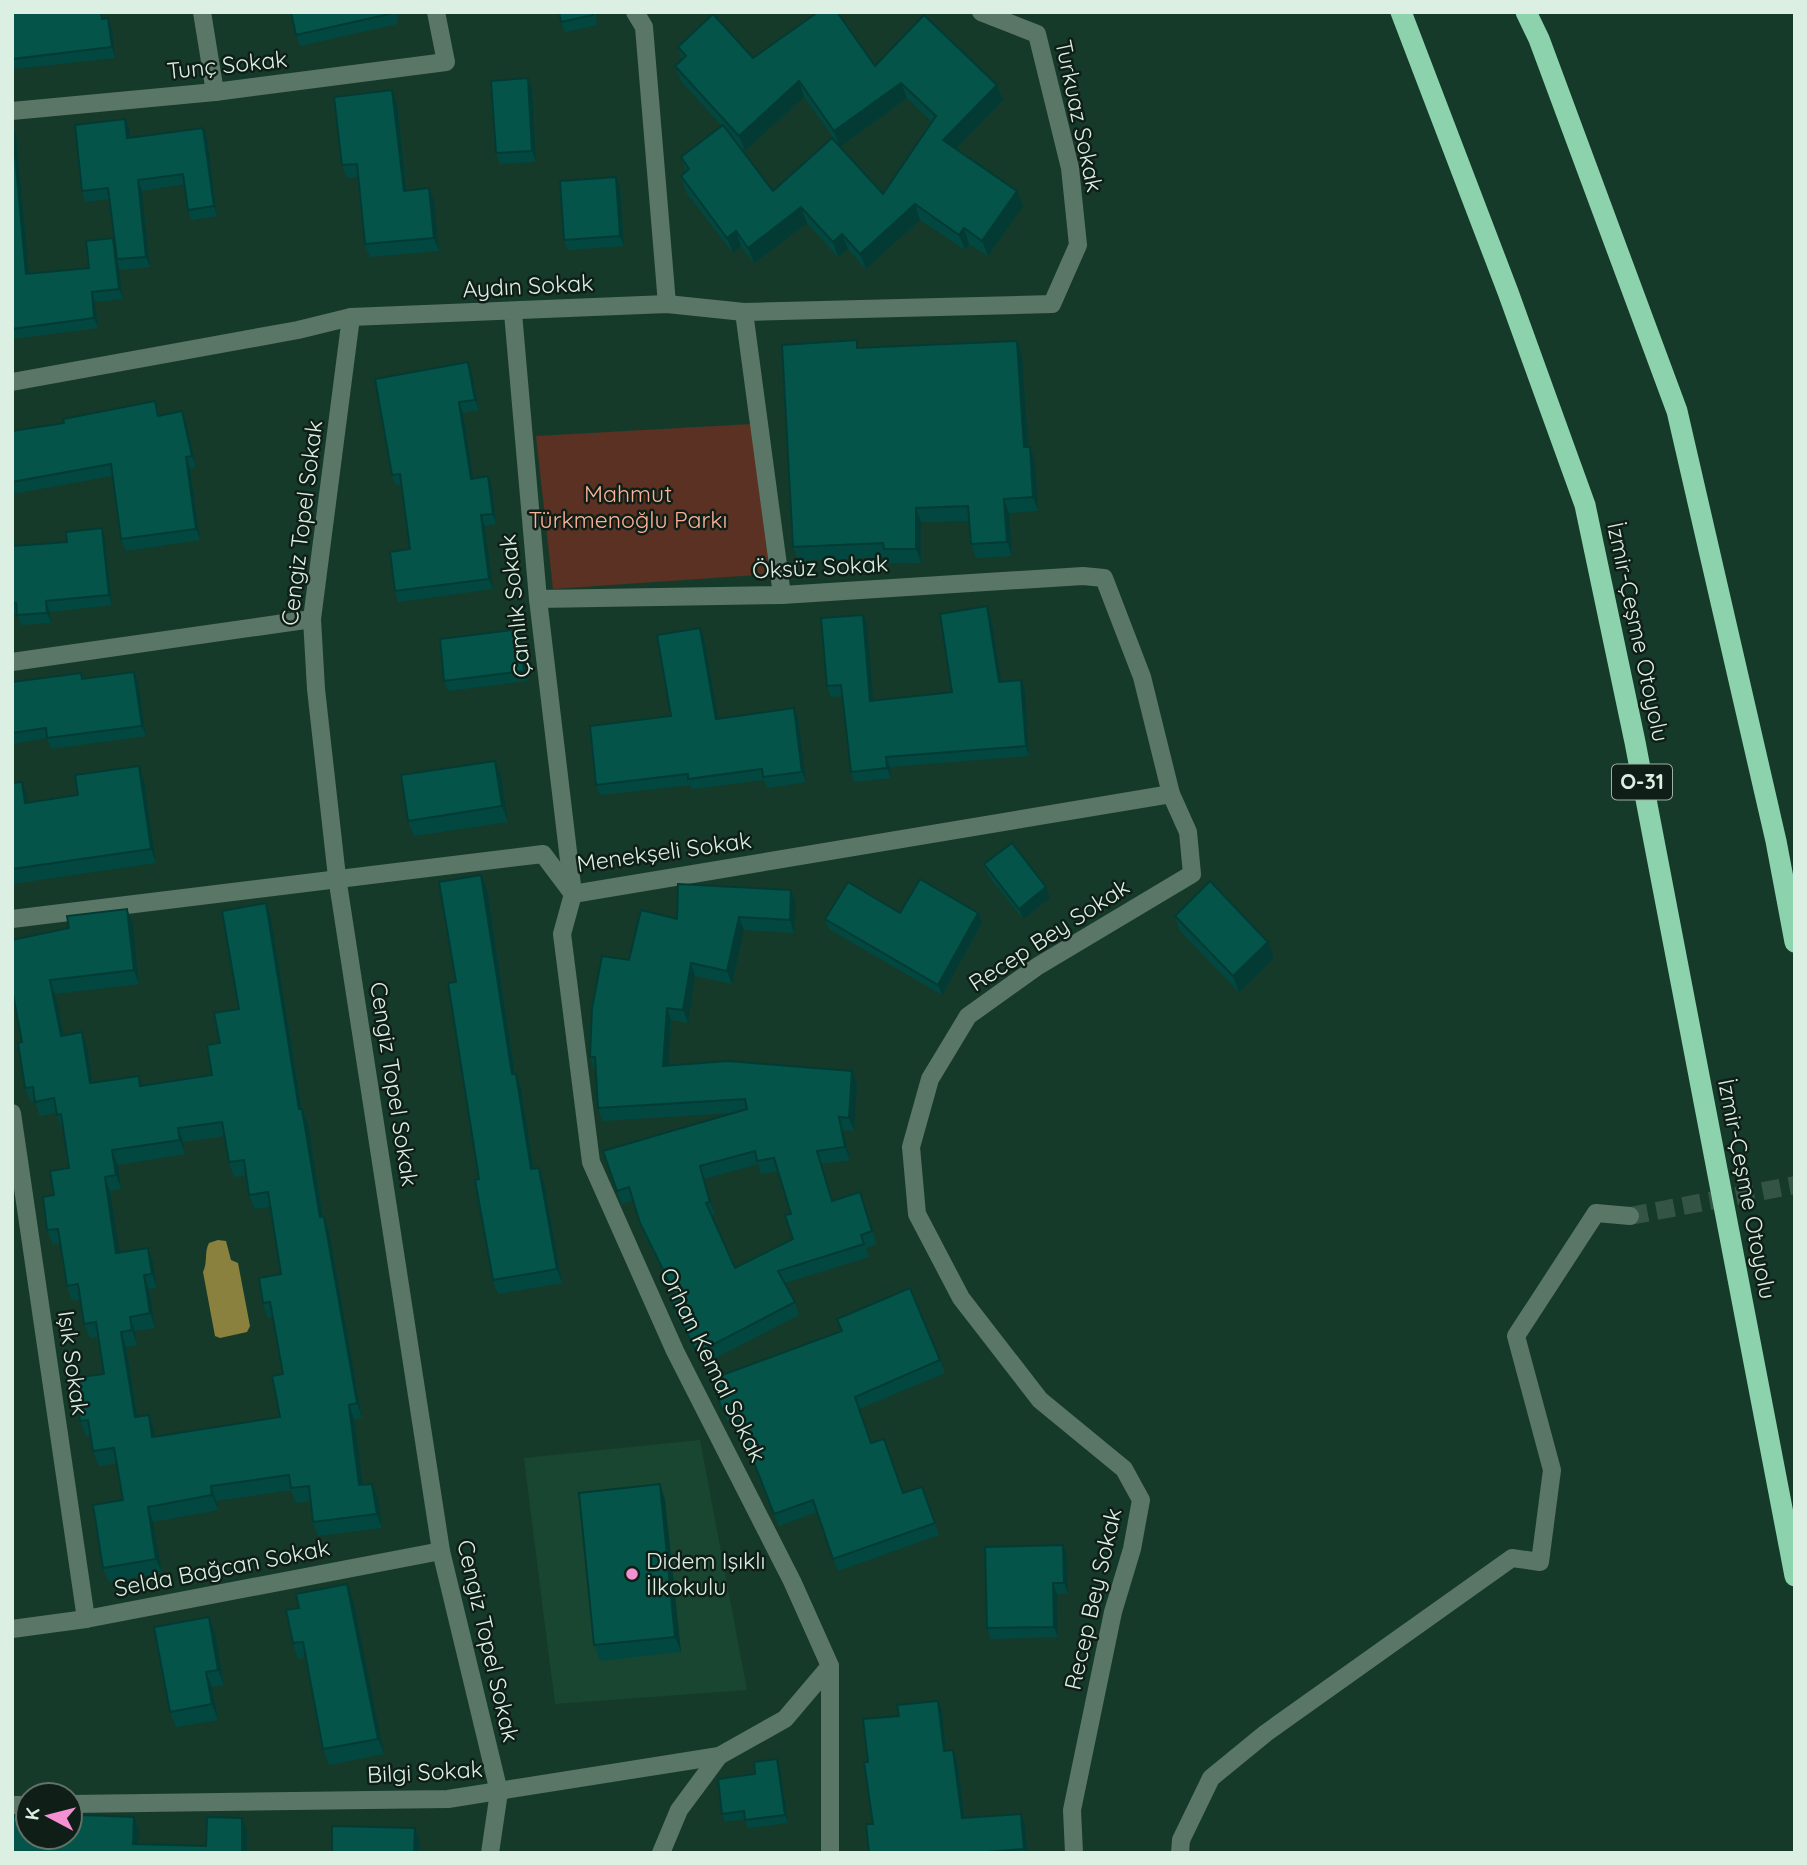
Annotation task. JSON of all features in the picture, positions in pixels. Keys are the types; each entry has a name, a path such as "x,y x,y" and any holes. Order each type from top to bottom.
{"highway":[{"name":"İzmir-Çeşme Otoyolu","path":"1401,12 1508,292 1585,505 1635,742 1795,1576"},
{"path":"1526,12 1539,39 1677,411 1773,828 1795,942"}],"street":[{"path":"202,12 215,92"},
{"name":"Tunç Sokak","path":"12,111 215,92 446,62 436,12"},
{"path":"635,12 644,27 667,304"},
{"name":"Turkuaz Sokak","path":"981,12 1037,34 1070,168 1078,245 1052,304"},
{"name":"Aydın Sokak","path":"12,382 298,330 351,317 513,313 667,304 744,312 1052,304"},
{"path":"744,312 782,595"},
{"name":"Çamlık Sokak","path":"513,313 538,599 573,894"},
{"name":"Cengiz Topel Sokak","path":"351,317 312,619 316,689 337,877 441,1551 499,1791 490,1853"},
{"name":"Öksüz Sokak","path":"538,599 782,595 1083,576 1104,578"},
{"name":"Recep Bey Sokak","path":"1074,1853 1072,1810 1113,1612 1132,1549 1141,1500 1124,1469 1040,1400 961,1298 917,1213 911,1147 929,1079 968,1016 1038,966 1192,874 1188,832 1171,794 1142,677 1104,578"},
{"path":"12,662 312,619"},
{"name":"Menekşeli Sokak","path":"12,919 337,877 543,854 573,894 1171,794"},
{"name":"Orhan Kemal Sokak","path":"573,894 562,934 591,1162 675,1350 792,1581 830,1666 830,1853"},
{"name":"Işık Sokak","path":"12,1113 86,1619"},
{"path":"1180,1853 1181,1840 1211,1777 1266,1733 1512,1558 1540,1562 1552,1470 1516,1336 1596,1213 1630,1216"},
{"name":"Selda Bağcan Sokak","path":"12,1629 86,1619 441,1551"},
{"name":"Bilgi Sokak","path":"84,1804 448,1799 719,1756 785,1719 830,1666"},
{"path":"661,1853 679,1810 719,1756"}],"shaded area":[{"path":"226,1241 231,1260 238,1263 250,1326 247,1332 220,1338 215,1336 203,1272 209,1243"},
{"name":"Didem Işıklı İlkokulu","path":"700,1440 747,1690 555,1704 524,1458"}],"green space":[{"name":"Mahmut Türkmenoğlu Parkı","path":"751,424 770,574 553,589 536,436"}],"building":[{"path":"12,12 101,12 102,19 108,18 112,47 12,59"},
{"path":"291,12 394,12 394,13 296,35"},
{"path":"559,12 593,12 593,15 561,22"},
{"path":"818,12 837,12 875,66 924,15 997,85 943,140 1017,191 982,241 964,228 959,235 915,204 860,254 842,234 833,242 801,207 748,248 736,231 727,238 681,176 689,169 681,157 723,125 773,191 832,138 883,194 936,116 901,83 834,131 799,81 739,136 675,66 686,56 678,47 713,14 753,58"},
{"path":"528,78 532,151 496,153 491,81"},
{"path":"392,90 404,191 429,188 434,238 365,244 357,164 342,165 334,97"},
{"path":"125,119 127,138 203,128 214,206 188,210 183,174 138,180 146,257 117,259 108,188 82,191 75,125"},
{"path":"12,123 26,274 89,268 86,241 113,238 119,289 92,292 94,318 12,329"},
{"path":"616,177 620,236 564,240 560,181"},
{"path":"857,340 857,348 1017,341 1024,447 1030,447 1033,497 1004,499 1007,542 971,544 968,506 916,508 916,549 884,549 883,543 793,547 782,345"},
{"path":"468,362 475,400 459,402 471,479 488,476 493,514 481,515 489,579 395,591 390,552 410,549 400,474 392,475 375,379"},
{"path":"155,401 158,416 182,411 192,456 186,457 196,529 121,539 111,464 12,482 12,431 64,423 63,419"},
{"path":"102,528 109,595 46,601 47,613 17,615 16,603 12,603 12,546 67,542 66,532"},
{"path":"987,606 999,682 1021,680 1026,746 886,757 887,768 851,772 841,685 827,686 821,618 863,615 870,701 952,692 940,614"},
{"path":"700,628 716,719 794,708 802,772 763,777 762,769 688,779 688,774 596,785 590,726 671,716 657,635"},
{"path":"519,629 524,671 444,681 440,639"},
{"path":"134,672 142,726 47,738 46,728 12,733 12,682 81,673 82,679"},
{"path":"495,761 502,806 408,821 401,775"},
{"path":"139,766 151,849 12,869 12,783 22,782 25,803 78,795 75,775"},
{"path":"1012,843 1046,887 1019,909 984,864"},
{"path":"481,875 512,1074 516,1074 531,1169 539,1168 557,1269 493,1280 475,1180 479,1179 448,983 456,982 439,882"},
{"path":"920,879 978,913 938,985 825,919 848,882 900,913"},
{"path":"1210,881 1268,942 1233,976 1175,916"},
{"path":"678,884 791,890 790,920 739,917 727,971 691,963 683,1010 667,1008 663,1066 728,1061 852,1071 849,1118 839,1117 845,1147 817,1151 832,1201 860,1192 872,1231 861,1235 864,1244 778,1271 795,1302 697,1353 671,1301 677,1298 640,1223 629,1187 617,1191 603,1151 747,1109 745,1099 598,1108 595,1057 590,1057 592,1008 602,956 629,960 641,910 677,919","holes":["755,1151 757,1161 774,1158 791,1214 785,1215 793,1239 735,1268 706,1203 710,1202 700,1166"]},
{"path":"266,903 299,1109 302,1109 320,1217 324,1217 357,1403 349,1405 359,1485 372,1484 377,1514 313,1522 309,1486 291,1488 289,1475 211,1486 212,1495 148,1507 156,1559 103,1568 93,1505 123,1500 114,1448 93,1451 88,1420 80,1421 73,1378 104,1374 96,1322 84,1324 78,1284 67,1286 58,1229 47,1230 43,1197 54,1195 50,1171 69,1168 61,1114 57,1115 54,1098 35,1102 33,1087 25,1088 18,1043 22,1042 12,989 12,940 69,928 67,916 127,909 134,970 50,980 61,1036 82,1032 90,1083 139,1076 140,1086 212,1075 207,1045 220,1043 214,1013 239,1009 222,911","holes":["222,1122 229,1162 244,1160 249,1195 268,1192 281,1274 259,1278 263,1303 270,1302 283,1374 272,1376 280,1417 152,1437 149,1415 135,1417 121,1332 132,1330 130,1317 150,1313 144,1275 152,1274 148,1248 116,1253 105,1177 116,1175 112,1150 180,1140 178,1128"]},
{"path":"910,1288 940,1360 855,1397 871,1443 884,1439 903,1493 922,1487 935,1523 833,1559 813,1500 774,1514 732,1406 722,1409 711,1379 842,1331 837,1319"},
{"name":"Didem Işıklı İlkokulu","path":"660,1484 675,1637 594,1645 579,1493"},
{"path":"1063,1545 1064,1583 1053,1583 1054,1627 987,1628 985,1547"},
{"path":"347,1584 378,1739 323,1749 303,1642 293,1643 286,1610 299,1608 296,1594"},
{"path":"209,1617 218,1670 206,1672 212,1704 170,1712 154,1627"},
{"path":"938,1701 944,1751 953,1750 962,1818 1021,1814 1024,1849 973,1853 869,1853 866,1824 873,1824 864,1762 868,1762 863,1719 899,1716 897,1705"},
{"path":"777,1759 785,1815 745,1820 744,1811 722,1814 718,1779 755,1774 754,1762"},
{"path":"84,1815 134,1817 133,1844 206,1846 207,1817 242,1818 242,1853 12,1853 12,1817 14,1851 84,1851"},
{"path":"332,1826 415,1828 414,1853 332,1853"}],"tunnel":[{"path":"1630,1216 1795,1185"}],"place":[{"name":"Didem Işıklı İlkokulu","path":"632,1574"}]}
